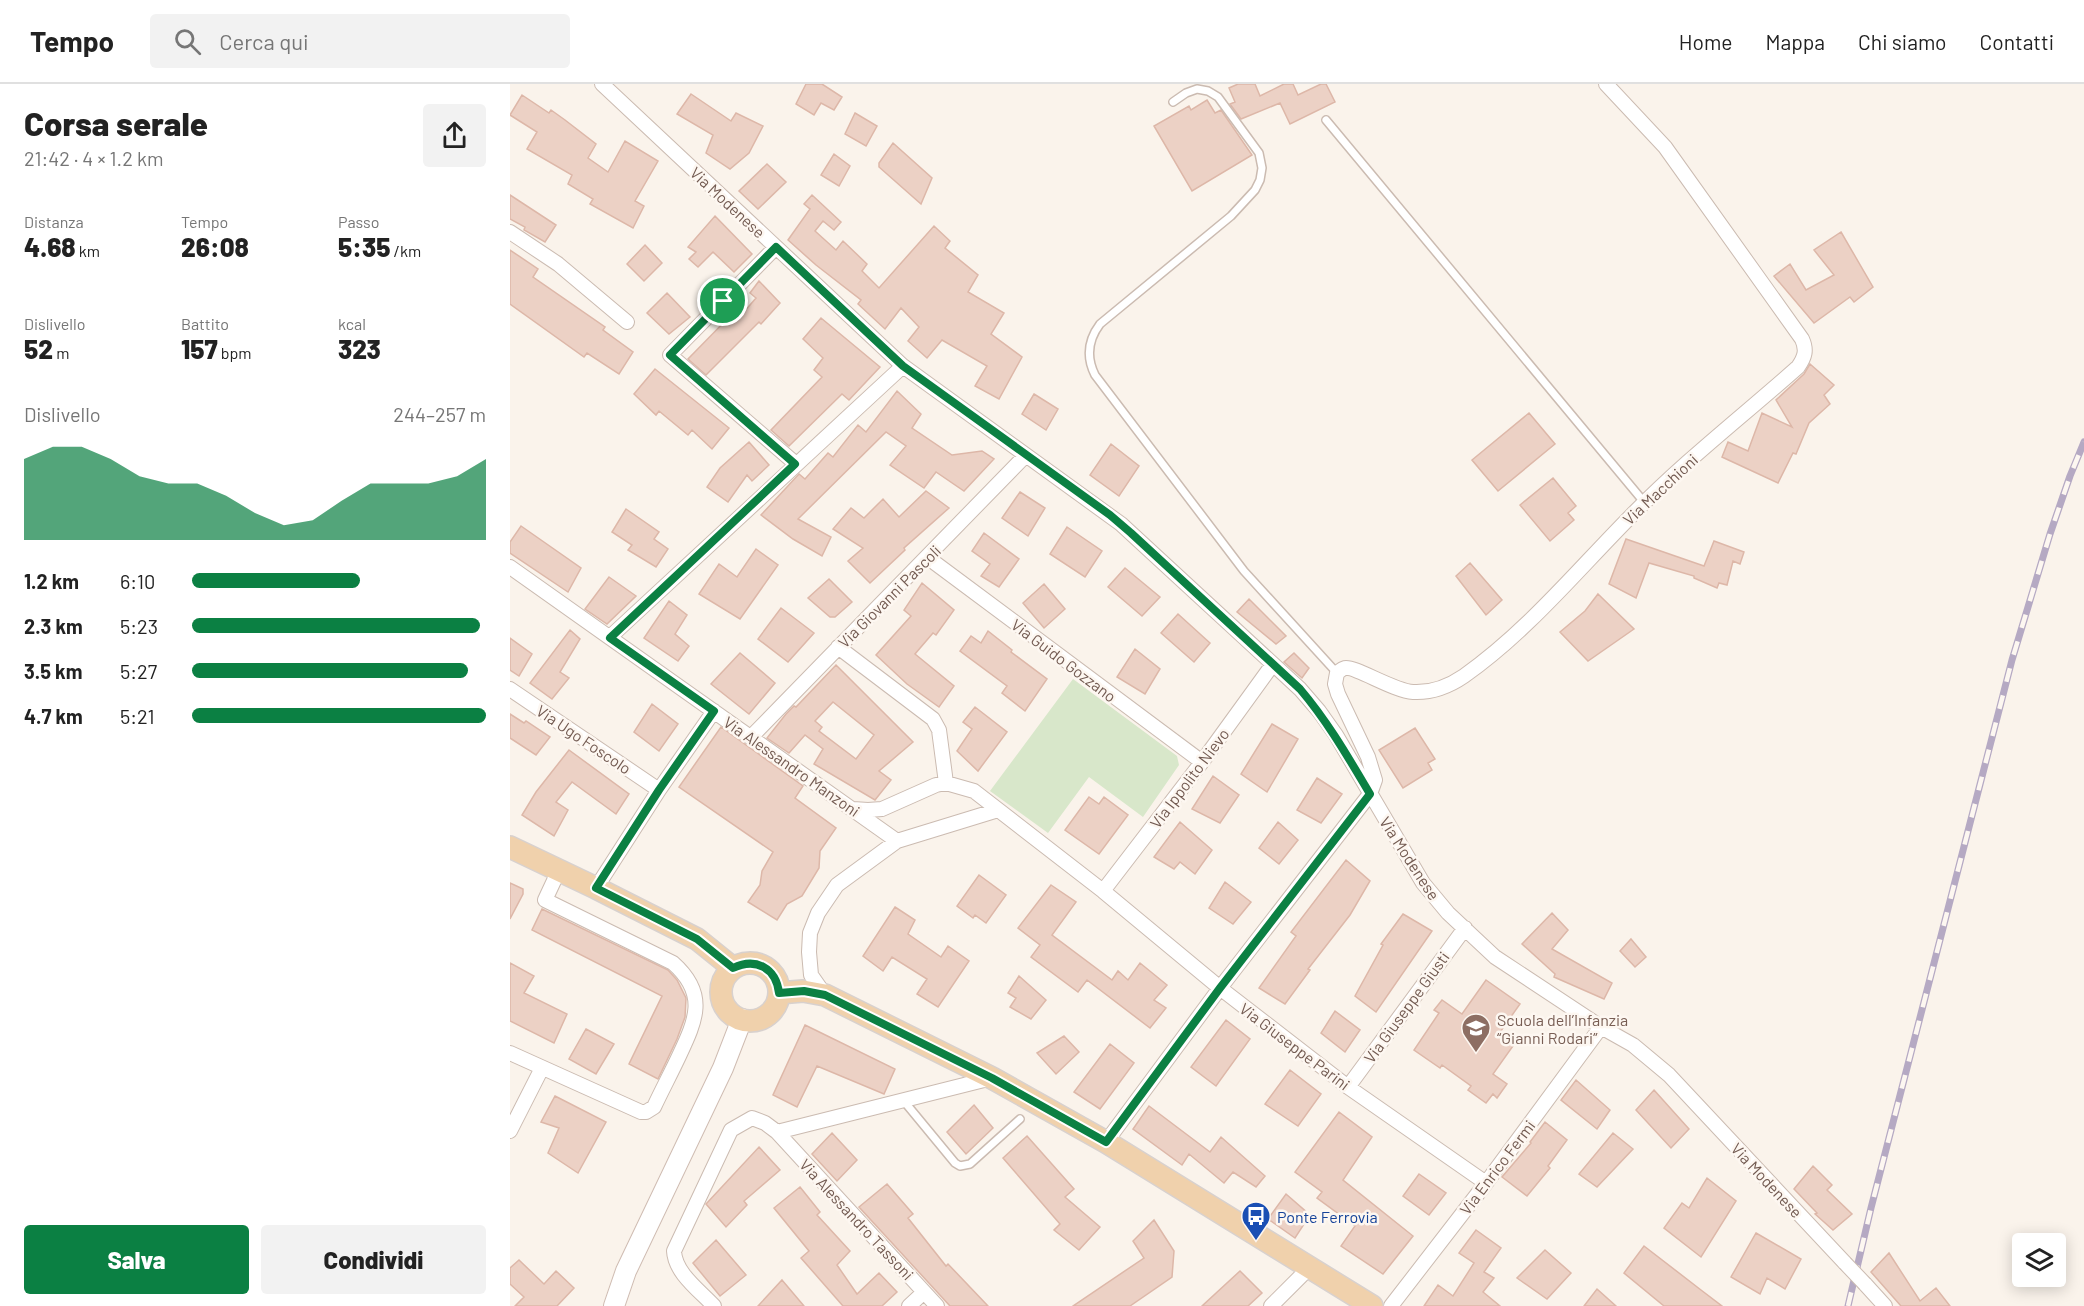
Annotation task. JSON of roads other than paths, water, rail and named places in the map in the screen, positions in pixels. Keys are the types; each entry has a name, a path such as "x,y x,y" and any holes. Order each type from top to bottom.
{"main road":[{"path":"510,847 697,939 733,968"},
{"path":"750,963 760,964 774,975 779,993 778,1001 767,1015 751,1020 742,1019 726,1007 722,997 722,986 726,976 733,968 750,963"},
{"path":"779,993 804,991 825,995 992,1078 1106,1142 1372,1306"},
{"path":"614,1306 626,1271 723,1068 742,1019"}],"street":[{"name":"Via Modenese","path":"602,84 903,366 1121,524 1300,689 1336,735 1423,883 1436,900 1495,957 1601,1027 1633,1045 1669,1075 1885,1306"},
{"name":"Via Macchioni","path":"1337,673 1345,668 1353,669 1389,686 1411,692 1447,687 1476,667 1533,619 1644,502 1696,454 1798,367 1806,354 1806,347 1789,320 1665,147 1606,84"},
{"path":"510,232 558,264 627,322"},
{"path":"776,247 670,355 795,464"},
{"path":"610,638 903,366"},
{"name":"Via Giovanni Pascoli","path":"751,737 1026,455"},
{"name":"Via Guido Gozzano","path":"927,557 1202,762"},
{"name":"Via Alessandro Manzoni","path":"510,567 897,841"},
{"path":"838,647 933,719 939,729 946,783 936,785 882,809 853,809"},
{"name":"Via Ippolito Nievo","path":"1103,891 1202,762 1272,664"},
{"path":"1106,1142 1220,988 1370,794 1375,780 1368,757 1338,694 1335,684 1337,673"},
{"name":"Via Ugo Foscolo","path":"510,689 659,790"},
{"path":"596,888 659,790 714,711"},
{"name":"Via Giuseppe Parini","path":"946,783 974,791 1103,891 1220,988 1348,1087 1486,1183"},
{"path":"825,995 812,975 809,952 810,933 818,913 837,885 897,841 998,810"},
{"path":"510,1053 641,1112 646,1112 654,1107 696,1017 696,1004 689,981 674,963 545,900 559,870"},
{"name":"Via Giuseppe Giusti","path":"1348,1087 1465,928"},
{"name":"Via Enrico Fermi","path":"1391,1306 1486,1183 1601,1027"},
{"path":"510,1131 542,1068"},
{"path":"777,1132 992,1078"},
{"name":"Via Alessandro Tassoni","path":"714,1306 681,1271 674,1251 731,1130 752,1118 765,1123 777,1132 937,1306"},
{"path":"1270,1306 1310,1267"},
{"path":"909,1306 924,1292"}],"lane":[{"path":"1173,102 1197,89 1208,91 1218,97 1259,153 1262,168 1260,180 1255,190 1231,216 1100,324 1093,333 1090,343 1090,366 1218,539 1244,571 1337,673"},
{"path":"1326,120 1644,502"},
{"path":"903,1100 955,1163 960,1166 970,1164 1020,1119"}],"railway":[{"path":"1848,1306 1871,1208 2012,660 2050,534 2084,442"}],"place":[{"name":"Scuola dell’Infanzia “Gianni Rodari”","path":"1476,1054"},
{"name":"Ponte Ferrovia","path":"1256,1242"}]}
